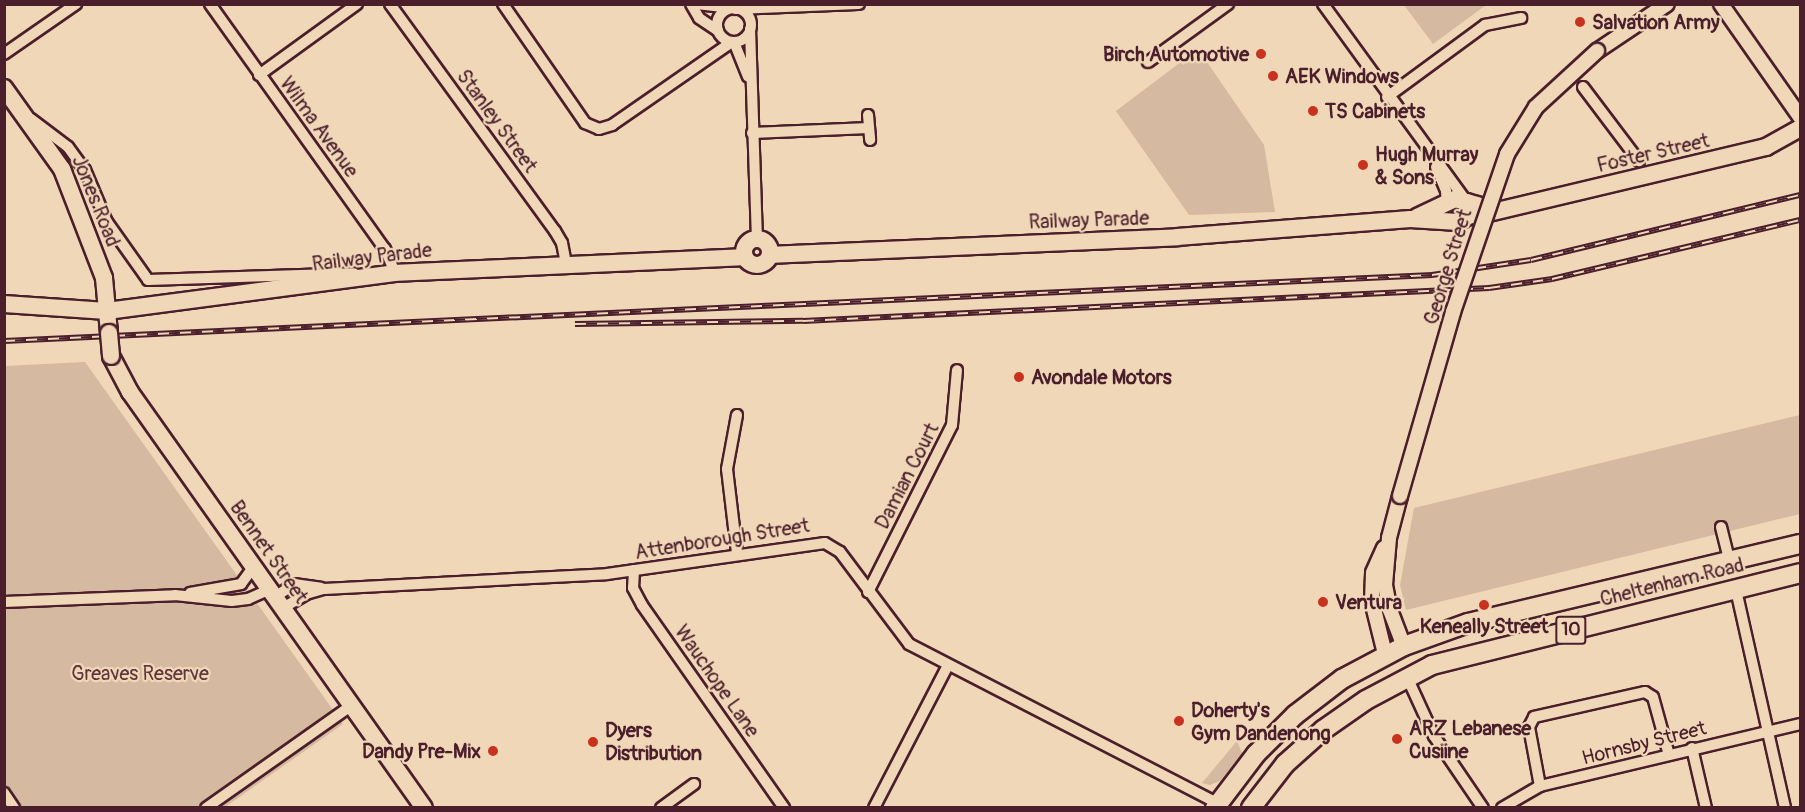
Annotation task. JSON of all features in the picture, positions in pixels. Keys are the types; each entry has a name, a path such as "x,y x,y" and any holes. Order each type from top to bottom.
{"main road":[{"name":"Jones Road","path":"4,88 62,169 103,275 107,311"},
{"name":"Foster Street","path":"1459,222 1511,205 1650,177 1766,147 1800,128"},
{"path":"1455,199 1467,202 1470,215 1459,222 1446,214 1447,205 1455,199"},
{"name":"Foster Street","path":"1467,202 1511,205"},
{"name":"Railway Parade","path":"1410,219 1447,205"},
{"name":"Railway Parade","path":"770,255 1177,237 1410,219 1459,222"},
{"path":"757,239 766,243 770,255 758,265 746,257 746,246 757,239"},
{"name":"Railway Parade","path":"4,304 107,311 387,274 566,263 746,257"},
{"name":"Bennet Street","path":"107,311 111,356 130,392 424,807"},
{"name":"Cheltenham Road","path":"1404,646 1468,623 1800,544"},
{"path":"1730,562 1736,590"},
{"name":"Cheltenham Road","path":"1251,807 1285,764 1323,730 1407,677 1432,665 1800,573"},
{"path":"1404,646 1407,677"},
{"name":"10","path":"1216,805 1256,754 1295,715 1342,679 1385,654 1404,646"},
{"path":"1385,654 1407,677"}],"street":[{"path":"4,54 76,4"},
{"name":"Wilma Avenue","path":"210,4 388,254 387,274"},
{"path":"259,75 357,4"},
{"name":"Stanley Street","path":"390,4 555,231 562,243 566,263"},
{"path":"503,4 592,128 612,124 694,67 733,42 744,39 765,14 860,4"},
{"path":"691,4 699,18 733,42 749,79"},
{"path":"697,4 734,9 798,9"},
{"path":"1148,62 1228,4"},
{"path":"1323,4 1432,159 1467,202"},
{"name":"George Street","path":"1385,654 1374,620 1373,577 1389,538 1457,301 1507,154 1536,107 1597,51 1667,4"},
{"path":"1721,4 1800,117"},
{"path":"694,67 710,51 718,33 720,16 734,9 746,13 751,28 749,79 757,239"},
{"path":"1387,97 1485,26 1521,18"},
{"path":"1583,87 1639,161"},
{"path":"24,113 68,147 85,170 107,222 148,280 333,272 387,274"},
{"path":"868,115 870,140"},
{"path":"752,133 869,128"},
{"path":"1432,159 1446,190 1447,205"},
{"name":"Damian Court","path":"868,591 952,425 957,370"},
{"path":"737,415 727,469 737,554"},
{"path":"1721,527 1730,562"},
{"name":"George Street","path":"1389,538 1386,591 1404,646"},
{"name":"Attenborough Street","path":"4,602 175,595 241,600 276,598 296,584 324,589 634,570 825,543 840,552 902,639 1216,805"},
{"name":"Attenborough Street","path":"175,595 241,584 254,566"},
{"name":"Wauchope Lane","path":"634,570 633,588 642,605 784,807"},
{"path":"1736,590 1785,807"},
{"path":"874,807 948,665"},
{"path":"1407,677 1434,736 1482,807"},
{"path":"1540,786 1529,727 1534,717 1645,692 1653,697 1669,755"},
{"path":"206,807 352,705"},
{"name":"Hornsby Street","path":"1502,807 1540,786 1800,724"},
{"path":"1692,748 1706,807"},
{"path":"661,807 694,784"},
{"path":"4,793 14,807"}],"green space":[{"path":"1404,5 1486,5 1433,44"},
{"path":"1198,49 1264,145 1275,212 1189,215 1116,111"},
{"name":"Greaves Reserve","path":"85,362 343,724 225,807 5,807 5,366"},
{"path":"1800,415 1800,514 1406,610 1400,585 1414,508"},
{"path":"1237,741 1242,753 1220,781 1210,785 1202,783"}],"railway":[{"path":"4,341 1432,275 1531,260 1800,195"},
{"path":"575,324 803,321 1489,288 1552,279 1800,220"}],"place":[{"name":"Salvation Army","path":"1580,22"},
{"name":"Birch Automotive","path":"1261,54"},
{"name":"AEK Windows","path":"1273,76"},
{"name":"TS Cabinets","path":"1313,111"},
{"name":"Hugh Murray & Sons","path":"1363,165"},
{"name":"Avondale Motors","path":"1019,377"},
{"name":"Ventura","path":"1323,602"},
{"name":"Keneally Street","path":"1484,605"},
{"name":"Doherty's Gym Dandenong","path":"1179,721"},
{"name":"ARZ Lebanese Cusiine","path":"1397,739"},
{"name":"Dyers Distribution","path":"593,742"},
{"name":"Dandy Pre-Mix","path":"493,751"}]}
